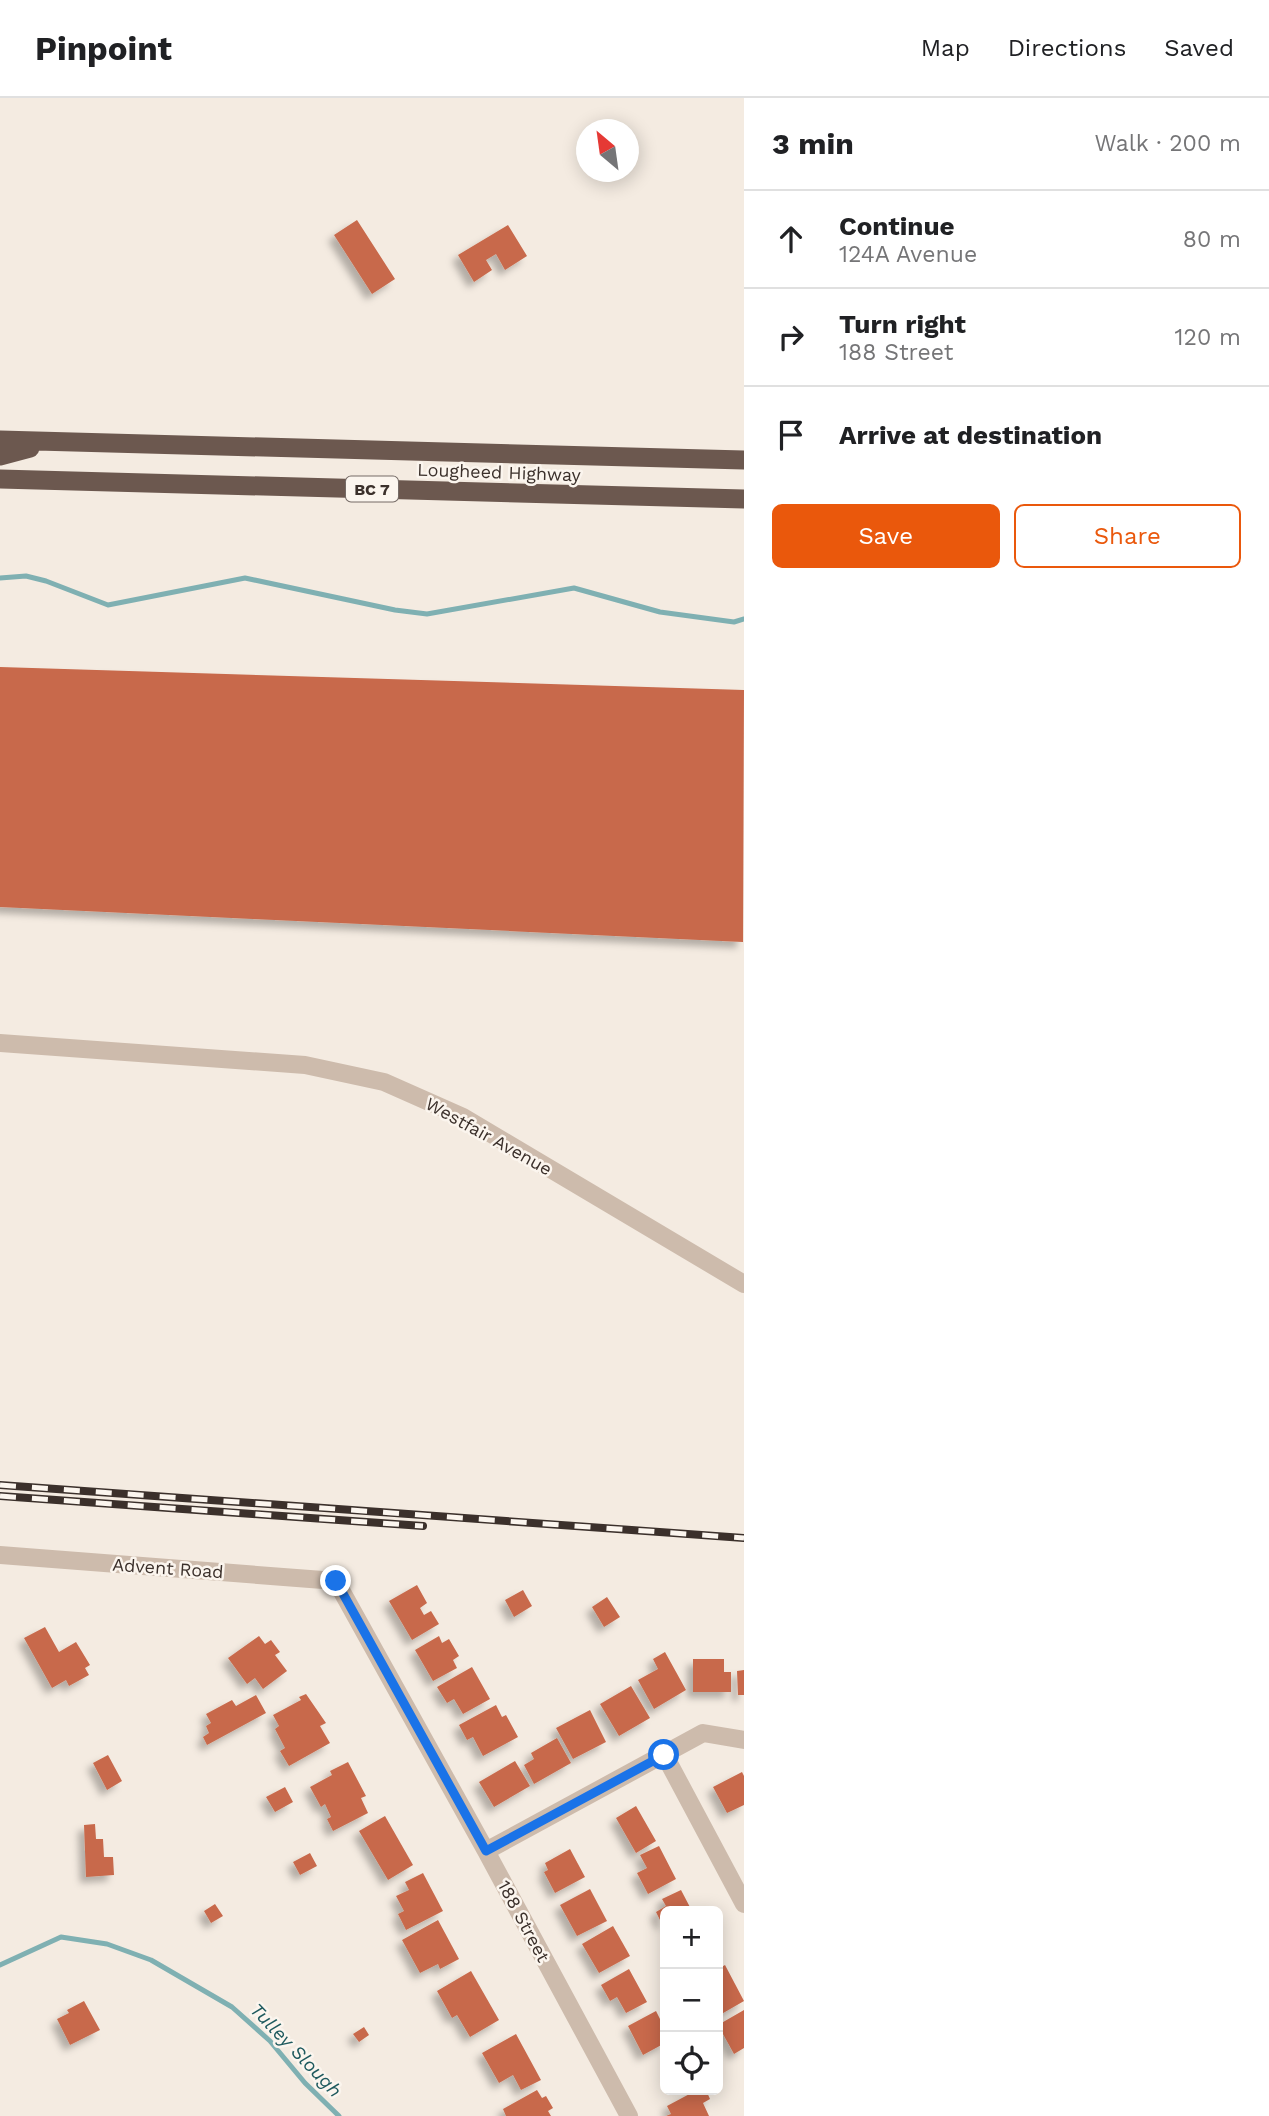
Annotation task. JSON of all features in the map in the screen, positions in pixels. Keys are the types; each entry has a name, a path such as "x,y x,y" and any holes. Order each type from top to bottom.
{"highway":[{"name":"Lougheed Highway","path":"0,440 744,460"},
{"path":"0,456 55,442"},
{"name":"Lougheed Highway","path":"0,479 744,499"}],"street":[{"name":"Westfair Avenue","path":"0,1043 305,1065 384,1082 463,1117 744,1284"},
{"name":"Advent Road","path":"0,1555 336,1581"},
{"name":"188 Street","path":"336,1581 629,2116"},
{"path":"486,1851 703,1733 744,1740"},
{"path":"664,1755 744,1904"}],"building":[{"path":"357,220 395,279 372,294 334,235"},
{"path":"508,225 527,256 505,270 496,254 486,260 492,270 474,282 458,255"},
{"path":"0,667 744,690 743,942 0,907"},
{"path":"417,1585 427,1603 420,1608 424,1615 431,1611 439,1624 412,1640 389,1601"},
{"path":"523,1590 532,1606 514,1617 505,1600"},
{"path":"607,1597 620,1617 604,1627 592,1607"},
{"path":"45,1627 59,1652 76,1642 90,1665 85,1668 89,1675 69,1686 66,1680 52,1688 24,1638"},
{"path":"259,1636 265,1644 271,1640 280,1652 275,1655 287,1671 263,1689 255,1678 247,1684 228,1658"},
{"path":"439,1636 442,1643 449,1639 459,1656 453,1660 457,1668 433,1681 415,1650"},
{"path":"665,1652 686,1690 654,1709 638,1680 658,1669 653,1659"},
{"path":"693,1659 724,1659 724,1672 731,1672 731,1692 693,1692"},
{"path":"472,1667 490,1699 463,1714 454,1699 447,1703 437,1687"},
{"path":"744,1670 744,1695 738,1695 737,1671"},
{"path":"631,1686 650,1718 619,1736 600,1704"},
{"path":"306,1694 326,1723 320,1726 330,1743 289,1766 280,1751 285,1748 275,1729 279,1726 273,1715 301,1700 299,1697"},
{"path":"256,1695 266,1713 207,1745 203,1737 209,1733 206,1726 211,1723 206,1714 232,1700 236,1706"},
{"path":"496,1705 502,1717 506,1715 518,1737 483,1756 473,1737 467,1740 459,1725"},
{"path":"590,1710 606,1742 573,1759 556,1728"},
{"path":"557,1738 571,1763 534,1784 524,1765 534,1759 531,1753"},
{"path":"108,1755 122,1781 107,1790 93,1763"},
{"path":"515,1761 530,1786 494,1807 479,1782"},
{"path":"348,1762 366,1796 361,1798 368,1813 333,1831 327,1819 331,1817 325,1804 321,1807 310,1787 332,1775 330,1771"},
{"path":"742,1772 744,1805 727,1813 713,1787"},
{"path":"285,1787 293,1802 275,1812 266,1797"},
{"path":"636,1806 656,1841 636,1853 616,1818"},
{"path":"385,1816 413,1865 388,1880 359,1831"},
{"path":"95,1824 96,1839 103,1839 104,1857 113,1857 114,1875 86,1877 84,1825"},
{"path":"659,1846 676,1879 648,1894 637,1873 647,1868 640,1855"},
{"path":"570,1849 585,1877 555,1893 544,1872 548,1870 545,1863"},
{"path":"310,1853 317,1866 300,1875 293,1862"},
{"path":"423,1873 443,1911 406,1930 398,1914 404,1911 396,1896 409,1890 405,1882"},
{"path":"590,1889 607,1921 577,1936 560,1905"},
{"path":"681,1890 689,1906 666,1906 662,1899"},
{"path":"215,1904 223,1916 211,1923 204,1911"},
{"path":"438,1920 459,1959 440,1969 438,1964 420,1973 402,1940"},
{"path":"613,1926 630,1956 599,1973 582,1944"},
{"path":"725,1965 744,2001 723,2013 723,1969"},
{"path":"629,1969 647,2002 626,2013 617,1997 610,2001 601,1985"},
{"path":"471,1971 499,2020 470,2037 457,2015 452,2018 437,1991"},
{"path":"84,2001 100,2030 70,2045 57,2019"},
{"path":"744,2010 744,2048 734,2054 723,2034 723,2022"},
{"path":"656,2011 660,2019 660,2046 643,2055 628,2026"},
{"path":"364,2027 369,2035 359,2042 353,2034"},
{"path":"516,2034 541,2080 521,2090 513,2075 499,2083 482,2053"},
{"path":"537,2090 542,2098 546,2096 553,2108 548,2111 551,2116 506,2116 503,2109"},
{"path":"688,2095 708,2095 710,2099 703,2103 709,2116 666,2116 671,2114 667,2106"}],"waterway":[{"path":"0,578 26,576 108,605 245,578 395,610 427,614 574,588 660,612 734,622 744,619"},
{"name":"Tulley Slough","path":"0,1965 61,1937 107,1944 151,1960 232,2007 270,2041 305,2083 339,2116"}],"railway":[{"path":"0,1485 744,1538"},
{"path":"0,1496 423,1526"}],"route":[{"path":"336,1581 486,1851 664,1755"}]}
